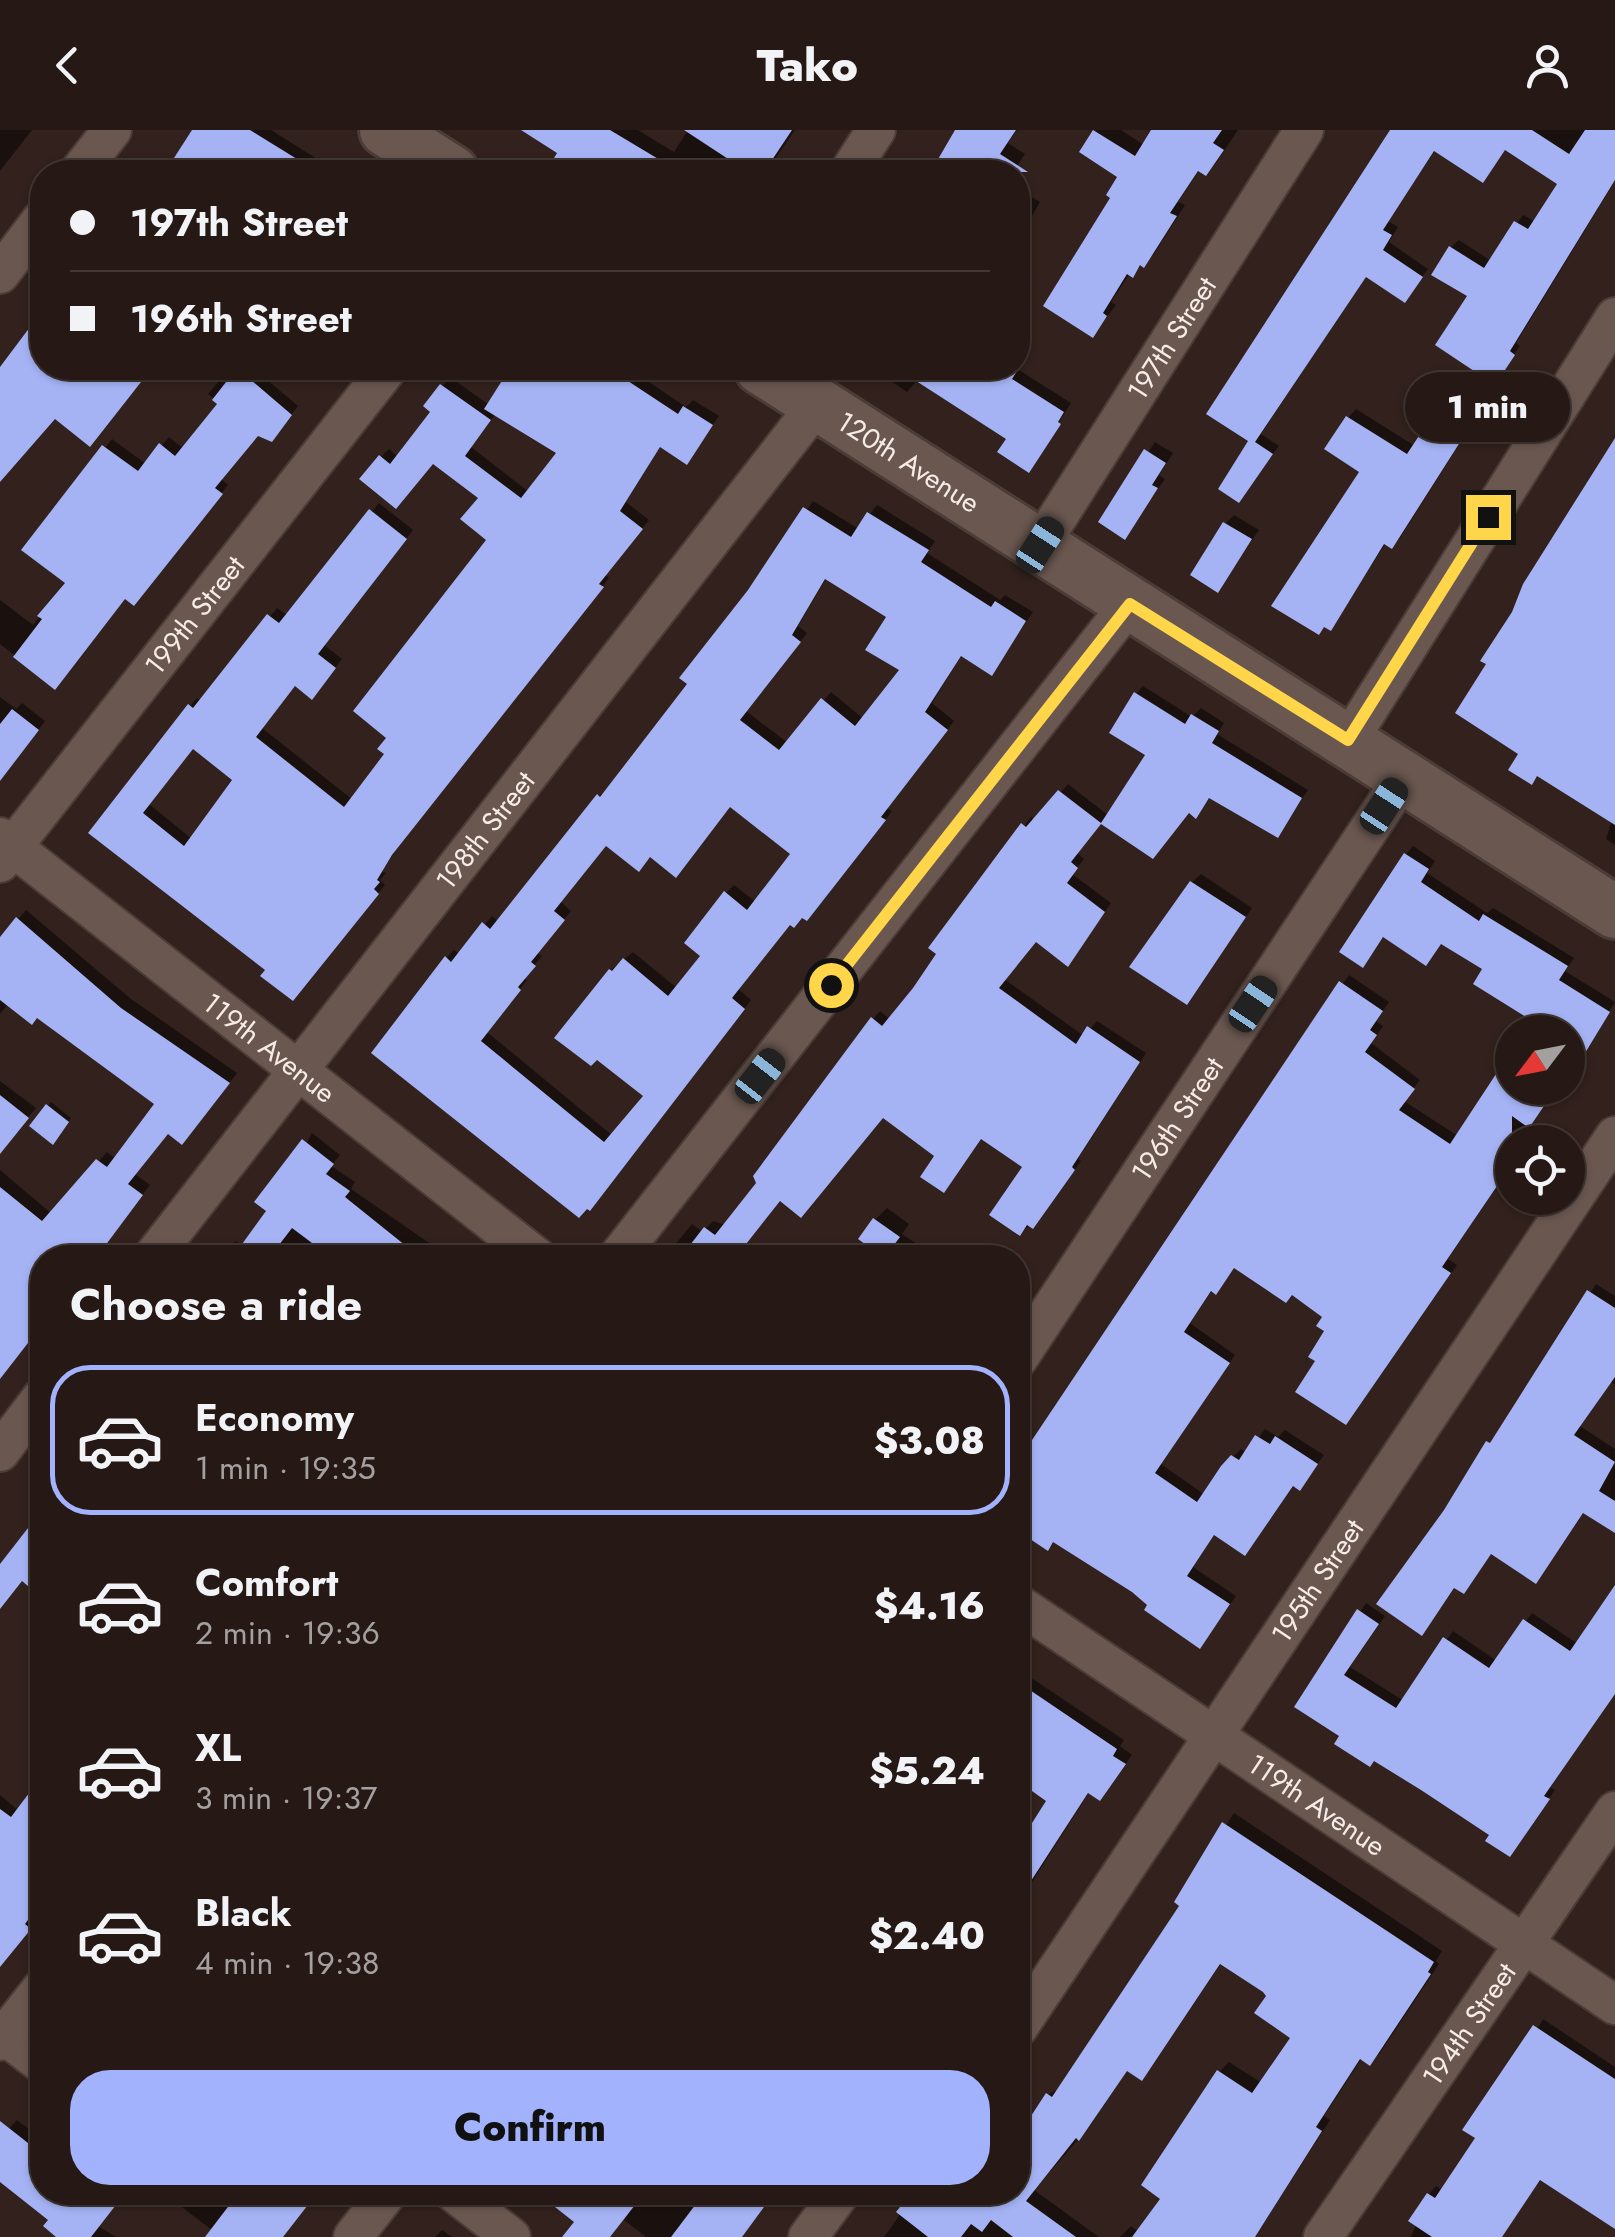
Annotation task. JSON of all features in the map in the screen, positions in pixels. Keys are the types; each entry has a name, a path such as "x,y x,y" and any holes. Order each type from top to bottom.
{"street":[{"path":"88,160 112,130"},
{"path":"386,130 442,153"},
{"path":"857,160 876,130"},
{"name":"197th Street","path":"1040,545 1304,130"},
{"path":"0,274 30,235"},
{"path":"1348,740 1615,317"},
{"name":"199th Street","path":"4,849 378,380"},
{"name":"120th Avenue","path":"781,380 1615,912"},
{"name":"198th Street","path":"162,1245 818,403"},
{"path":"627,1245 1130,604"},
{"name":"196th Street","path":"1030,1341 1402,778"},
{"name":"119th Avenue","path":"4,849 298,1070 521,1245"},
{"name":"195th Street","path":"1030,2010 1615,1136"},
{"path":"0,1452 30,1413"},
{"name":"119th Avenue","path":"1030,1612 1615,2004"},
{"name":"194th Street","path":"1323,2237 1615,1811"},
{"path":"30,2002 2,2036 30,2056"},
{"path":"353,2237 378,2205"},
{"path":"469,2205 510,2237"},
{"path":"808,2237 831,2205"}],"building":[{"path":"192,130 250,130 299,160 173,160"},
{"path":"521,130 610,130 660,160 553,160 557,153"},
{"path":"684,130 792,130 772,160 730,160"},
{"path":"955,130 1016,130 1000,154 1009,160 938,160"},
{"path":"1093,130 1135,156 1151,130 1222,130 1213,143 1224,150 1206,176 1198,171 1170,213 1177,216 1144,268 1140,265 1133,278 1127,274 1093,338 1043,306 1110,198 1106,195 1117,177 1079,152"},
{"path":"1390,130 1532,130 1569,154 1585,130 1615,130 1615,180 1510,351 1515,355 1495,385 1435,345 1467,296 1431,275 1449,246 1484,268 1514,221 1528,229 1557,184 1505,150 1483,183 1434,151 1383,230 1392,235 1383,250 1423,277 1405,303 1366,277 1255,442 1273,454 1239,503 1218,489 1248,441 1206,414"},
{"path":"30,327 30,380 143,380 90,447 55,419 0,482 0,367"},
{"path":"228,380 251,380 292,415 272,442 258,436 215,488 223,494 134,606 125,599 55,690 13,657 42,619 37,616 65,583 21,550 102,445 138,471 159,443 175,456 217,404 212,400"},
{"path":"502,380 629,380 678,414 683,406 713,425 687,465 660,447 620,511 643,529 599,584 604,587 392,855 374,889 379,894 293,1001 260,976 265,970 88,833 188,704 193,708 267,614 279,623 369,509 407,539 318,654 336,668 312,700 295,686 256,737 344,807 384,754 377,749 386,738 353,711 486,540 460,519 478,498 433,464 396,509 359,479 379,455 390,464 430,412 423,406 440,384 491,420 465,456 521,498 556,453 484,409","holes":["193,749 232,780 184,846 143,813"]},
{"path":"915,380 1014,380 1064,412 1058,422 1061,424 1029,473 997,452 1006,439"},
{"path":"1346,416 1407,454 1432,416 1464,436 1392,549 1384,544 1331,631 1324,627 1319,635 1271,606 1359,472 1324,449"},
{"path":"1615,438 1615,825 1537,776 1532,785 1508,770 1518,754 1455,713 1486,664 1480,661 1512,612 1523,584"},
{"path":"1144,449 1166,463 1152,485 1158,488 1125,540 1098,522"},
{"path":"803,507 851,537 867,512 929,550 921,562 991,607 995,601 1026,621 992,676 961,656 925,712 948,730 881,817 886,820 807,921 802,918 794,928 790,925 732,998 745,1009 590,1211 587,1209 579,1218 371,1053 445,956 451,962 482,922 490,929 597,794 600,797 687,684 679,678 748,590","holes":["825,579 886,617 865,650 899,670 855,726 821,698 779,750 740,720 801,642 792,635","730,807 790,854 747,910 724,891 684,943 700,956 668,996 623,958 612,971 609,969 554,1038 591,1066 597,1060 643,1096 604,1142 481,1041 521,990 518,987 536,966 531,962 565,920 554,911 606,846 639,872 650,857 676,878"]},
{"path":"1223,522 1252,539 1218,593 1190,575"},
{"path":"1134,692 1185,724 1191,714 1219,731 1212,743 1302,798 1278,838 1209,798 1196,819 1189,813 1153,859 1101,824 1071,862 1078,868 1067,883 1105,912 1068,967 1036,942 999,988 1076,1044 1087,1026 1140,1062 1072,1167 1075,1170 1033,1229 1027,1225 1020,1236 989,1215 1022,1167 981,1139 944,1193 920,1177 934,1156 883,1118 801,1218 780,1201 745,1245 690,1245 704,1227 715,1235 756,1183 753,1176 871,1017 882,1026 913,988 936,954 928,948 1021,823 1026,827 1058,790 1101,823 1145,755 1109,733"},
{"path":"12,709 39,730 0,781 0,724"},
{"path":"1404,853 1429,869 1421,882 1479,921 1483,914 1568,966 1559,980 1610,1012 1585,1053 1585,1015 1523,1015 1473,984 1482,969 1441,944 1426,966 1383,937 1363,968 1339,952"},
{"path":"1190,881 1246,917 1187,1005 1129,967"},
{"path":"16,917 121,1008 230,1083 182,1145 168,1134 128,1184 143,1195 106,1245 30,1245 30,1340 0,1379 0,1187 42,1221 96,1159 107,1167 154,1104 37,1018 32,1025 0,1000 0,937"},
{"path":"1339,981 1383,1011 1370,1030 1377,1035 1365,1052 1415,1089 1399,1110 1450,1144 1495,1076 1495,1105 1545,1105 1531,1125 1512,1116 1512,1125 1495,1125 1495,1189 1442,1267 1451,1273 1346,1425 1295,1392 1315,1361 1308,1357 1324,1331 1316,1326 1322,1317 1292,1295 1286,1303 1234,1268 1216,1295 1211,1291 1184,1332 1230,1363 1155,1473 1197,1502 1221,1466 1231,1455 1239,1460 1255,1435 1270,1444 1275,1436 1318,1464 1300,1491 1293,1486 1245,1556 1214,1535 1187,1576 1230,1604 1200,1649 1144,1610 1147,1605 1132,1592 1053,1542 1048,1551 1030,1539 1030,1443"},
{"path":"0,1095 29,1118 0,1154"},
{"path":"46,1104 69,1122 53,1145 29,1126"},
{"path":"302,1139 334,1164 326,1174 350,1191 345,1197 405,1245 315,1245 292,1228 279,1245 241,1245 266,1211 254,1202"},
{"path":"873,1218 900,1237 894,1245 866,1245 858,1239"},
{"path":"1587,1290 1615,1308 1615,1377 1574,1435 1615,1462 1599,1491 1615,1501 1615,1533 1583,1513 1536,1584 1491,1554 1464,1594 1454,1588 1422,1636 1376,1604 1444,1510 1486,1441 1490,1443"},
{"path":"30,1525 30,1588 22,1581 0,1609 0,1564"},
{"path":"1615,1585 1615,1694 1544,1796 1550,1799 1510,1857 1485,1841 1489,1835 1421,1790 1374,1761 1370,1767 1334,1744 1339,1736 1294,1707 1357,1609 1379,1624 1344,1675 1396,1708 1443,1637 1489,1668 1523,1619 1570,1651"},
{"path":"1030,1690 1117,1749 1113,1756 1126,1764 1100,1801 1088,1793 1030,1882 1030,1826 1046,1801 1030,1790"},
{"path":"30,1792 30,1917 25,1924 30,1930 0,1967 0,1809 11,1817"},
{"path":"1222,1822 1434,1962 1428,1972 1431,1974 1370,2066 1360,2059 1316,2127 1322,2131 1255,2237 1132,2237 1160,2199 1141,2185 1217,2070 1252,2093 1290,2038 1254,2013 1266,1996 1263,1992 1220,1964 1142,2081 1127,2071 1079,2141 1076,2138 1030,2196 1030,2118 1046,2093 1052,2097 1179,1906 1174,1902"},
{"path":"1533,2025 1615,2079 1615,2229 1540,2180 1502,2237 1432,2237 1408,2221 1427,2193 1435,2198 1475,2138 1462,2130"},
{"path":"0,2121 30,2145 30,2205 116,2205 91,2237 56,2237 43,2226 48,2220 0,2182"},
{"path":"1030,2204 1076,2237 1013,2237 991,2220 982,2232 971,2224 961,2237 928,2237 896,2212 902,2205"},
{"path":"229,2205 308,2205 283,2237 205,2237"},
{"path":"552,2205 635,2205 610,2237 562,2237 574,2222"},
{"path":"695,2205 765,2205 742,2237 671,2237"}],"route":[{"path":"831,985 1130,604 1348,740 1488,517"}]}
